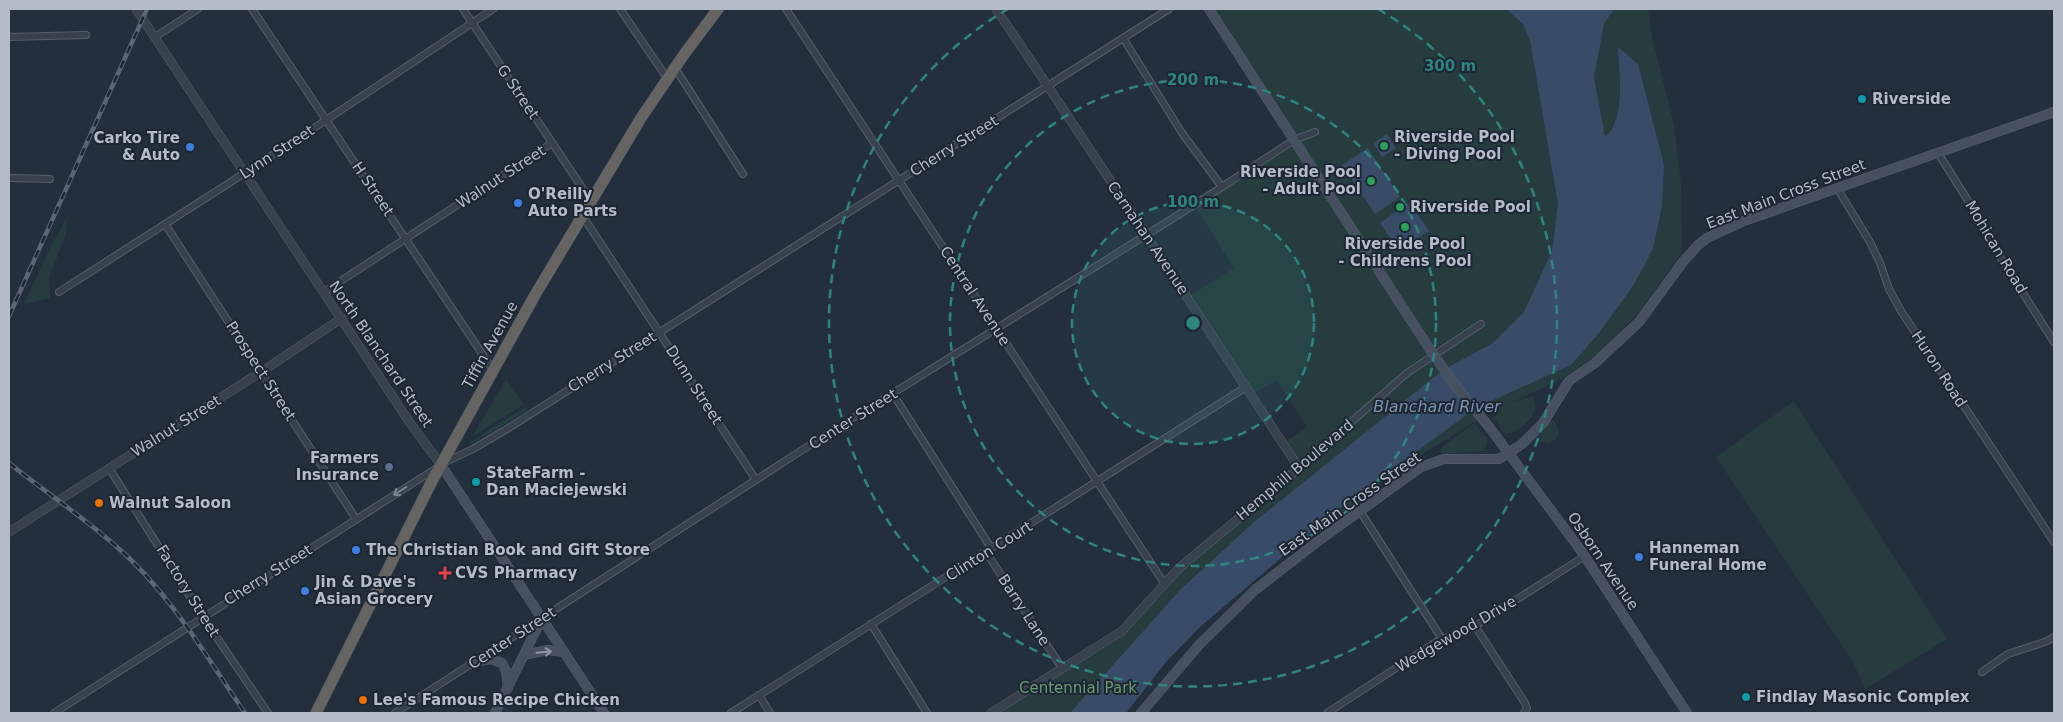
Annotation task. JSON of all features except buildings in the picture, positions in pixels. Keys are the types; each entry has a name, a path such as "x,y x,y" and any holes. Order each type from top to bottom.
{"highway":[{"name":"Tiffin Avenue","path":"316,713 441,464 535,295 667,78 712,13"}],"main road":[{"name":"Osborn Avenue","path":"1208,9 1429,348 1455,385 1509,452 1585,556 1687,713"},
{"name":"East Main Cross Street","path":"1141,713 1198,645 1232,610 1278,571 1421,467 1436,460 1493,460 1522,444 1539,427 1569,381 1595,363 1639,322 1686,258 1698,245 1728,228 2054,112"},
{"name":"North Blanchard Street","path":"441,464 604,713"},
{"path":"495,713 542,618"},
{"path":"524,655 548,650 564,652"},
{"path":"474,662 491,659 502,663 506,670 508,688"}],"street":[{"name":"North Blanchard Street","path":"136,9 410,423 441,464"},
{"path":"155,37 198,9"},
{"name":"H Street","path":"252,9 493,370"},
{"name":"G Street","path":"463,9 591,201"},
{"name":"Lynn Street","path":"58,292 327,120 493,9"},
{"path":"620,9 667,78"},
{"name":"Central Avenue","path":"786,9 1099,481 1164,583"},
{"name":"Carnahan Avenue","path":"996,9 1299,468"},
{"name":"Cherry Street","path":"54,713 441,464 473,450 1169,9"},
{"path":"9,37 86,35"},
{"path":"1123,38 1182,133 1222,187"},
{"path":"674,68 742,174"},
{"name":"Center Street","path":"395,713 756,480 1294,140 1315,132"},
{"name":"Walnut Street","path":"324,292 552,143"},
{"name":"Mohican Road","path":"1938,153 1968,199 1993,246 2054,342"},
{"path":"9,178 50,179"},
{"name":"Huron Road","path":"1837,188 1870,242 1889,289 1901,311 2054,542"},
{"name":"Dunn Street","path":"582,215 756,480"},
{"name":"Prospect Street","path":"165,224 356,519"},
{"name":"Walnut Street","path":"9,532 262,372 342,318"},
{"name":"Hemphill Boulevard","path":"991,713 1122,631 1164,583 1209,541 1323,449 1364,409 1407,373 1481,324"},
{"name":"Clinton Court","path":"731,713 1246,387"},
{"name":"Barry Lane","path":"892,394 1062,668"},
{"name":"Factory Street","path":"109,468 203,617 268,713"},
{"path":"1360,511 1442,639"},
{"name":"Wedgewood Drive","path":"1327,713 1442,639 1475,626 1585,556"},
{"path":"872,624 927,713"},
{"path":"1475,626 1525,702 1525,712"},
{"path":"1982,672 2008,654 2054,637"},
{"path":"759,695 770,713"}],"green space":[{"name":"Centennial Park","path":"1209,9 1648,9 1654,45 1674,125 1681,183 1682,252 1643,307 1610,343 1565,377 1511,403 1533,396 1535,402 1532,416 1518,429 1505,434 1493,417 1497,415 1495,410 1414,459 1332,520 1318,498 1090,713 991,713 1122,631 1164,583 1299,468 1283,443 1307,427 1277,380 1251,395 1188,297 1234,268 1194,205 1294,140"},
{"path":"67,217 66,235 49,277 50,298 24,304 50,248"},
{"path":"506,379 524,404 472,437"},
{"path":"1794,401 1947,639 1865,689 1853,662 1716,457"},
{"path":"526,406 527,411 470,445 470,442"},
{"path":"1551,419 1556,424 1559,432 1555,440 1548,443 1537,440"},
{"path":"1474,423 1486,437 1487,443 1483,451 1443,454 1441,452 1441,448"}],"water":[{"name":"Blanchard River","path":"1506,9 1614,9 1604,24 1594,77 1605,137 1612,129 1619,108 1618,47 1638,64 1664,165 1662,206 1653,249 1633,286 1599,333 1571,365 1476,408 1342,506 1200,627 1166,662 1126,713 1070,713 1181,589 1254,522 1443,370 1493,343 1524,312 1552,251 1558,204 1530,40 1523,24"},
{"name":"Riverside Pool - Diving Pool","path":"1387,134 1396,148 1382,157 1373,143"},
{"name":"Riverside Pool - Adult Pool","path":"1368,148 1400,197 1375,214 1342,165"},
{"name":"Riverside Pool - Childrens Pool","path":"1410,202 1429,231 1399,251 1380,223"}],"railway":[{"path":"9,316 147,9"},
{"path":"9,463 91,525 117,547 154,584 186,626 245,713"}],"place":[{"name":"Riverside","path":"1862,99"},
{"name":"Riverside Pool - Diving Pool","path":"1384,146"},
{"name":"Carko Tire & Auto","path":"190,147"},
{"name":"Riverside Pool - Adult Pool","path":"1371,181"},
{"name":"O'Reilly Auto Parts","path":"518,203"},
{"name":"Riverside Pool","path":"1400,207"},
{"name":"Riverside Pool - Childrens Pool","path":"1405,227"},
{"name":"Farmers Insurance","path":"389,467"},
{"name":"StateFarm - Dan Maciejewski","path":"476,482"},
{"name":"Walnut Saloon","path":"99,503"},
{"name":"The Christian Book and Gift Store","path":"356,550"},
{"name":"Hanneman Funeral Home","path":"1639,557"},
{"name":"CVS Pharmacy","path":"445,573"},
{"name":"Jin & Dave's Asian Grocery","path":"305,591"},
{"name":"Findlay Masonic Complex","path":"1746,697"},
{"name":"Lee's Famous Recipe Chicken","path":"363,700"}]}
